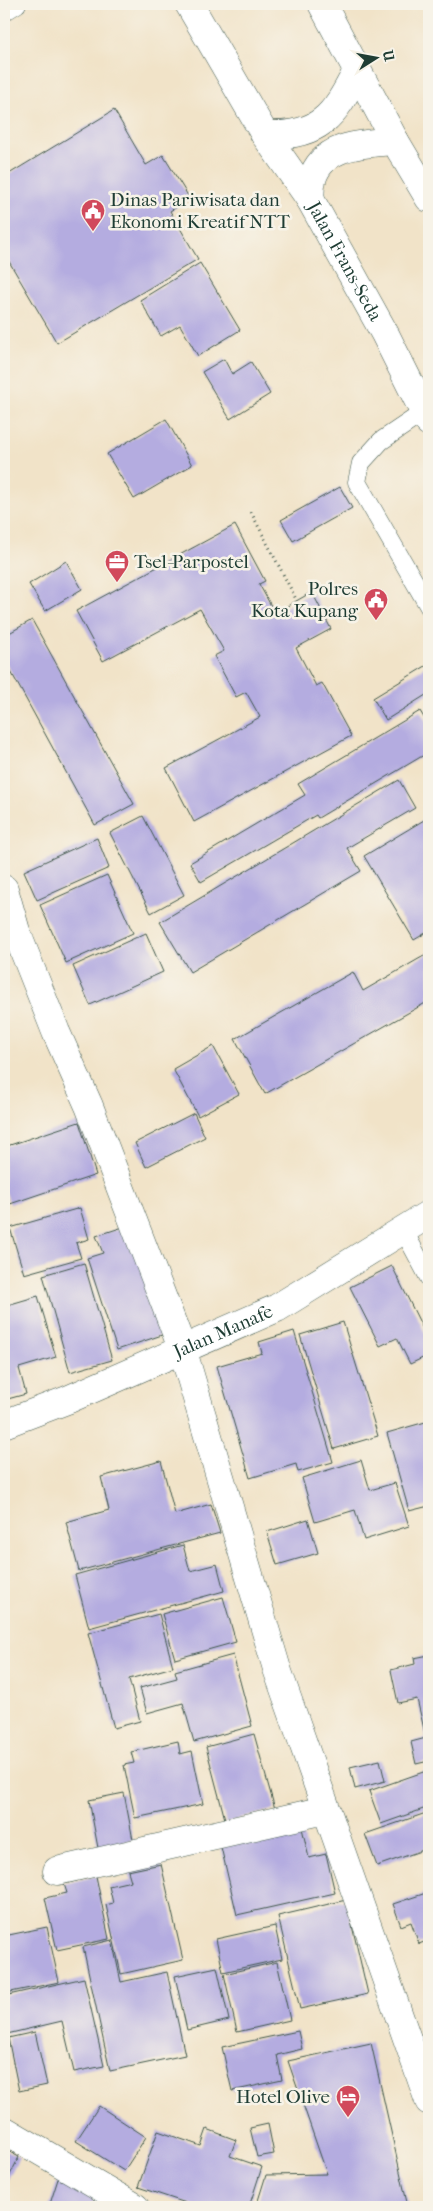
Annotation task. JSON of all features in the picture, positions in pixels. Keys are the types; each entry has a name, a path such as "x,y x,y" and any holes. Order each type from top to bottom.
{"street":[{"name":"Jalan Frans-Seda","path":"189,4 265,135 310,199 386,334 427,417"},
{"path":"322,4 395,142 429,198"},
{"path":"265,135 298,134 322,122 344,97 356,71"},
{"path":"310,199 312,179 322,161 339,149 358,144 395,142"},
{"path":"4,889 16,931 56,1032 89,1106 182,1348 277,1669 429,2101"},
{"name":"Jalan Manafe","path":"4,1424 67,1400 277,1308 429,1214"},
{"path":"57,1871 326,1810"},
{"path":"4,2130 135,2207"}],"lane":[{"path":"4,12 17,4"},
{"path":"427,417 381,441 361,463 357,482 429,607"},
{"path":"404,1231 429,1278"}],"path":[{"path":"251,512 297,601"}],"building":[{"name":"Dinas Pariwisata dan Ekonomi Kreatif NTT","path":"114,110 146,165 163,155 190,199 170,211 198,259 57,343 4,253 4,177"},
{"path":"200,263 240,330 198,356 180,325 161,336 140,300"},
{"path":"224,359 232,374 251,362 270,394 230,419 202,372"},
{"path":"166,419 192,465 134,499 107,454"},
{"path":"340,487 352,508 293,541 281,520"},
{"path":"235,525 265,581 259,584 275,613 312,592 331,629 296,648 316,686 322,683 351,736 194,822 166,768 260,717 246,692 236,697 214,656 224,651 200,609 103,661 76,611"},
{"path":"66,561 82,589 45,611 29,584"},
{"path":"32,620 134,804 95,825 4,659 4,636"},
{"path":"429,664 429,693 386,720 373,698"},
{"path":"420,711 429,726 429,752 318,818 316,815 201,882 190,863 305,795 298,784"},
{"path":"399,780 415,808 347,848 361,871 190,972 160,922"},
{"path":"143,816 184,895 151,913 110,833"},
{"path":"429,817 429,931 414,940 364,856"},
{"path":"97,838 109,868 37,900 24,871"},
{"path":"107,875 133,933 66,963 40,905"},
{"path":"146,933 163,972 90,1005 73,966"},
{"path":"429,953 429,1001 265,1094 235,1039 353,972 363,991"},
{"path":"213,1046 239,1094 198,1116 173,1069"},
{"path":"194,1113 205,1137 146,1167 135,1143"},
{"path":"79,1122 96,1175 10,1204 4,1187 4,1147"},
{"path":"80,1208 89,1239 76,1243 81,1258 24,1274 10,1228"},
{"path":"129,1225 165,1334 117,1350 87,1258 103,1253 96,1236"},
{"path":"84,1263 112,1360 70,1372 43,1275"},
{"path":"392,1266 429,1341 429,1355 410,1364 397,1338 380,1346 350,1287"},
{"path":"38,1296 56,1357 19,1368 26,1394 4,1400 4,1306"},
{"path":"343,1322 378,1436 334,1449 300,1335"},
{"path":"294,1331 333,1462 298,1472 296,1464 250,1478 217,1366 262,1353 259,1342"},
{"path":"429,1421 429,1506 409,1511 387,1433"},
{"path":"361,1460 370,1490 395,1483 409,1526 364,1540 355,1510 315,1522 302,1478"},
{"path":"161,1461 175,1514 211,1504 220,1533 79,1571 66,1522 109,1510 101,1477"},
{"path":"308,1519 318,1553 277,1565 267,1532"},
{"path":"183,1545 190,1571 217,1564 224,1591 89,1628 75,1575"},
{"path":"223,1597 236,1642 175,1659 162,1614"},
{"path":"159,1614 173,1667 129,1679 140,1721 114,1728 88,1633"},
{"path":"233,1655 252,1726 194,1742 183,1703 147,1713 140,1688 177,1678 175,1671"},
{"path":"429,1655 429,1761 416,1764 411,1742 426,1738 417,1699 398,1703 391,1670 415,1664 414,1658"},
{"path":"254,1734 275,1809 226,1823 206,1747"},
{"path":"178,1741 180,1754 192,1751 203,1804 135,1818 124,1765 134,1763 131,1752"},
{"path":"380,1760 385,1781 355,1789 350,1767"},
{"path":"429,1770 429,1807 381,1824 369,1791"},
{"path":"124,1793 133,1840 98,1848 89,1800"},
{"path":"429,1812 429,1848 377,1866 365,1834"},
{"path":"302,1828 309,1858 326,1854 335,1893 237,1915 221,1847"},
{"path":"161,1864 183,1960 121,1974 106,1905 113,1903 109,1886 131,1881 128,1871"},
{"path":"96,1876 109,1939 57,1950 45,1898 67,1893 64,1884"},
{"path":"429,1892 429,1940 419,1944 411,1922 401,1926 393,1904"},
{"path":"346,1900 368,1994 300,2009 278,1916"},
{"path":"275,1926 282,1959 223,1972 216,1939"},
{"path":"47,1927 59,1982 6,1993 4,1985 4,1936"},
{"path":"112,1940 121,1982 167,1972 185,2055 110,2071 83,1947"},
{"path":"277,1962 290,2020 237,2032 224,1974"},
{"path":"217,1967 229,2020 187,2030 175,1976"},
{"path":"84,1978 104,2066 74,2072 62,2021 7,2034 4,2019 4,1996"},
{"path":"298,2031 302,2049 277,2055 282,2080 232,2091 222,2047"},
{"path":"35,2032 47,2085 19,2091 8,2038"},
{"name":"Hotel Olive","path":"371,2043 408,2207 256,2207 266,2175 327,2174 288,2061"},
{"path":"99,2106 146,2137 124,2171 76,2141"},
{"path":"268,2124 274,2154 257,2157 250,2128"},
{"path":"207,2129 236,2140 230,2156 262,2167 249,2207 198,2207 138,2187 158,2131 201,2146"},
{"path":"4,2149 19,2157 4,2187"},
{"path":"58,2179 97,2191 92,2207 49,2207"}],"place":[{"name":"Dinas Pariwisata dan Ekonomi Kreatif NTT","path":"93,232"},
{"name":"Tsel-Parpostel","path":"117,583"},
{"name":"Polres Kota Kupang","path":"376,621"},
{"name":"Hotel Olive","path":"348,2118"}]}
